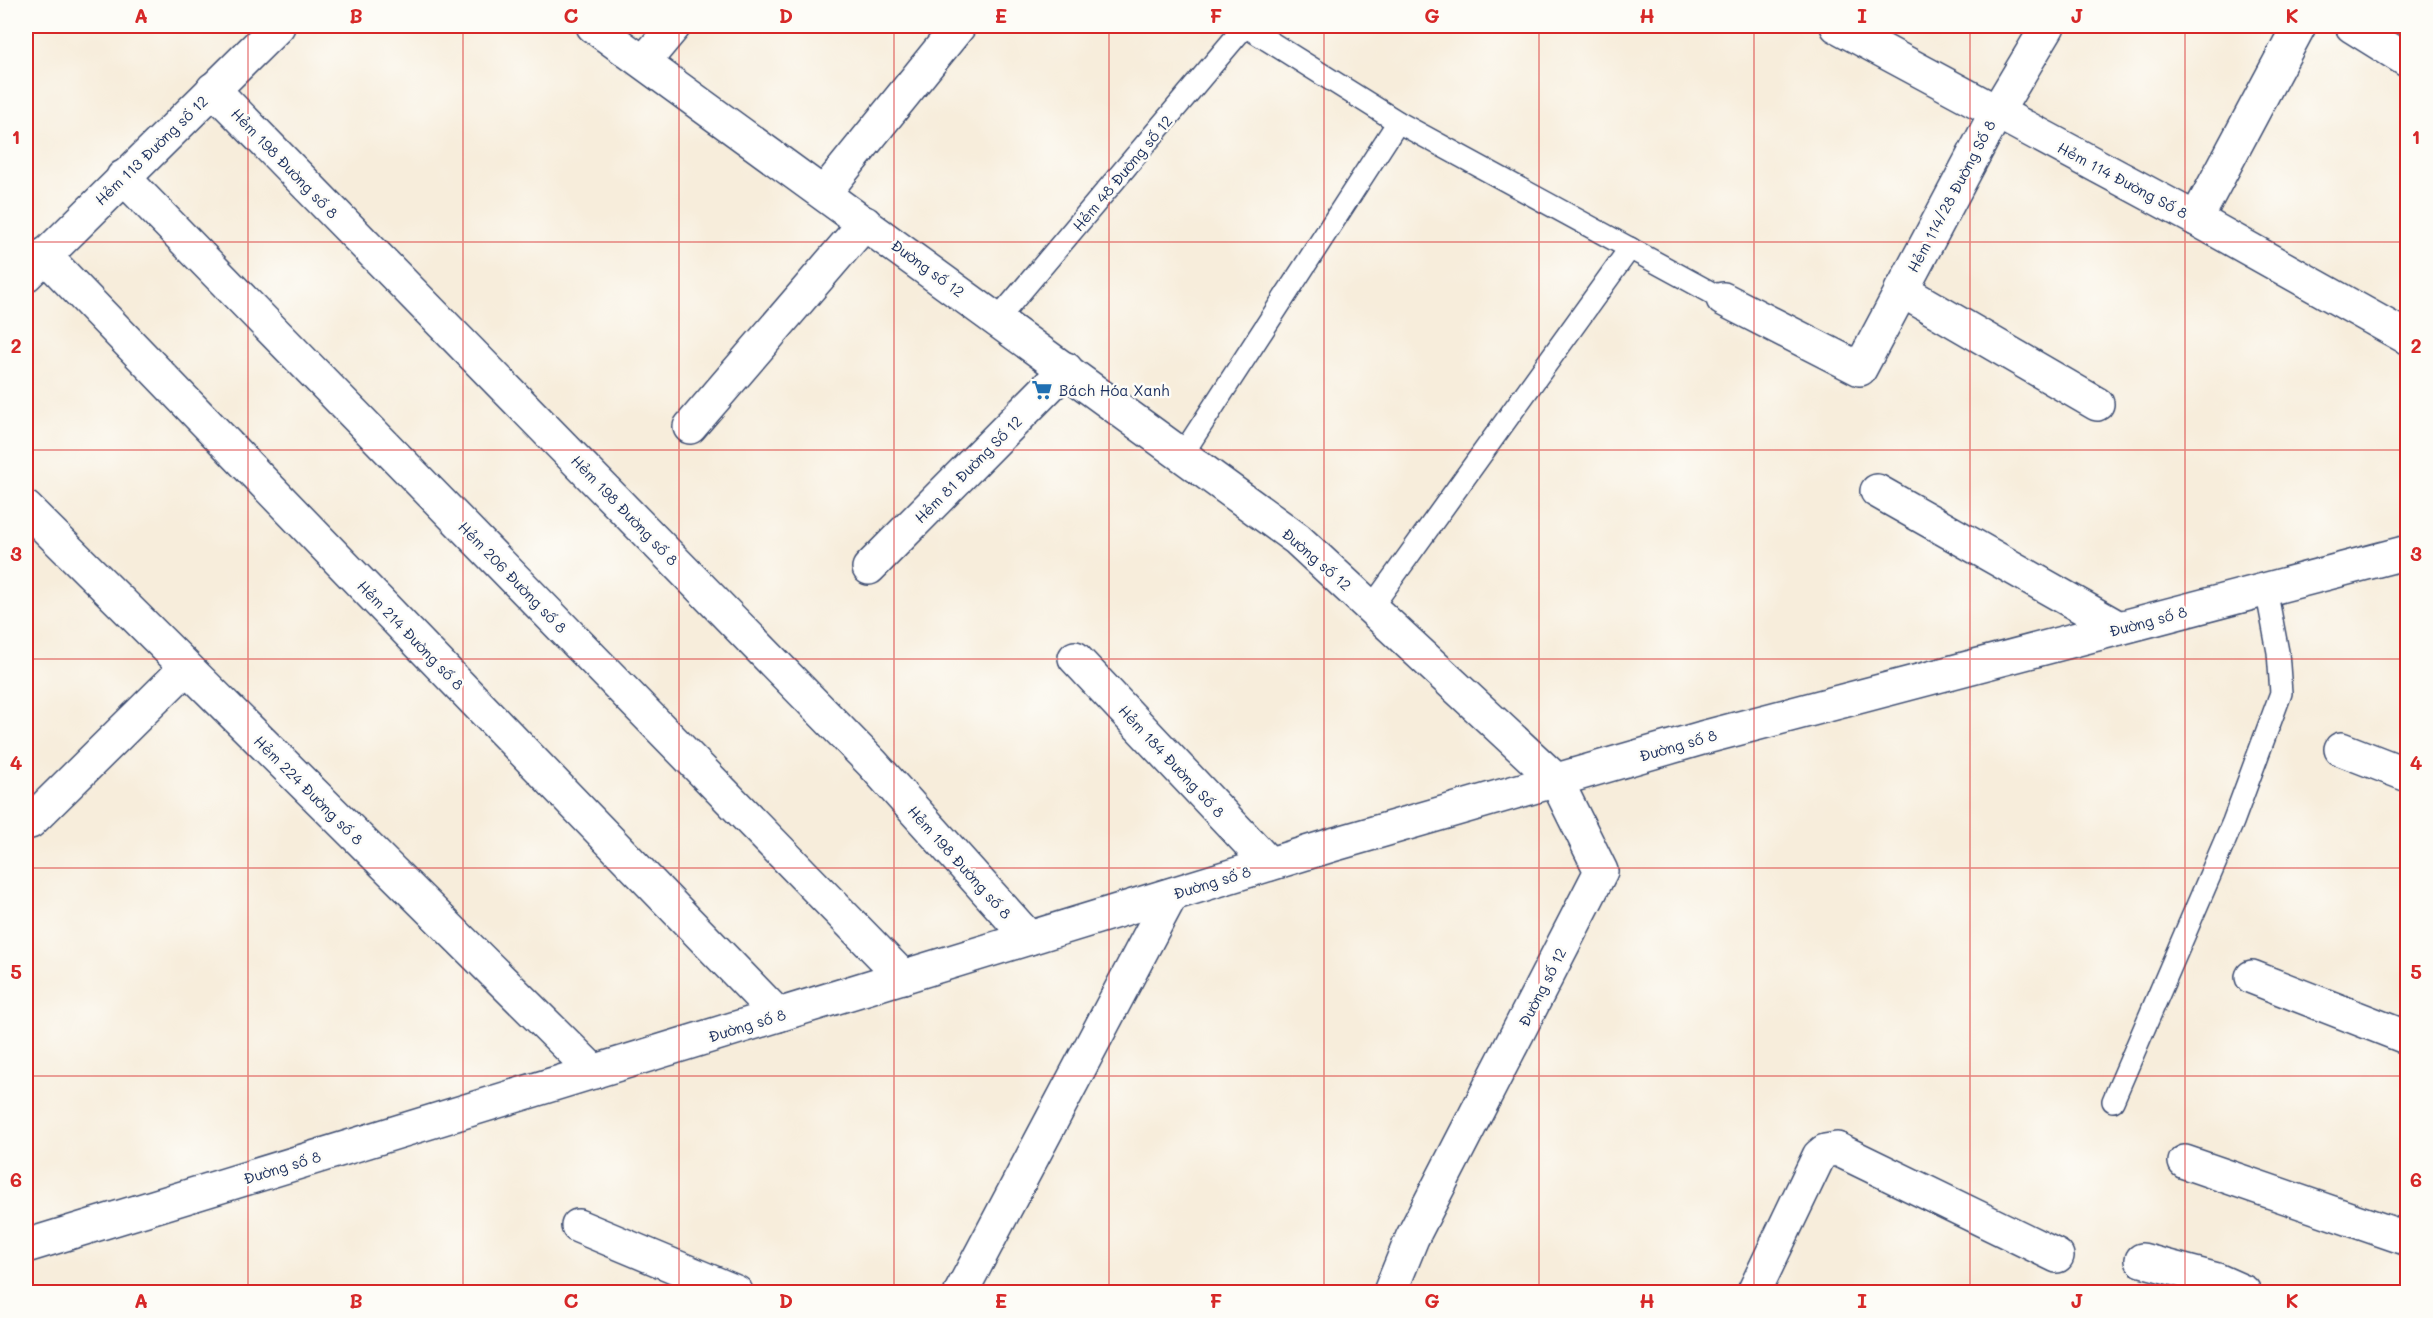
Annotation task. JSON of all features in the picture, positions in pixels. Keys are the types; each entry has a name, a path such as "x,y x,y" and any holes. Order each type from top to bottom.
{"street":[{"name":"Hẻm 113 Đường số 12","path":"35,265 278,26"},
{"name":"Đường số 12","path":"593,26 1297,539 1556,780 1601,871 1412,1238 1390,1293"},
{"path":"644,62 674,26"},
{"path":"824,193 959,26"},
{"name":"Hẻm 114/28 Đường Số 8","path":"1723,299 1860,369 1996,113 2048,26"},
{"path":"2196,219 2299,26"},
{"path":"2352,26 2408,61"},
{"name":"Hẻm 114 Đường Số 8","path":"1844,27 1996,113 2196,219 2408,338"},
{"name":"Hẻm 198 Đường số 8","path":"213,89 872,763 1029,938"},
{"name":"Hẻm 206 Đường số 8","path":"123,177 903,977"},
{"path":"690,426 865,223"},
{"name":"Hẻm 214 Đường số 8","path":"35,265 778,1015"},
{"path":"1901,290 2097,404"},
{"name":"Hẻm 81 Đường Số 12","path":"869,568 1066,369"},
{"path":"1877,491 2119,628"},
{"name":"Hẻm 224 Đường số 8","path":"26,508 594,1072"},
{"name":"Đường số 8","path":"26,1246 1269,864 1556,780 1702,738 2408,552"},
{"name":"Hẻm 184 Đường Số 8","path":"1075,658 1269,864"},
{"path":"28,820 186,668"},
{"path":"2341,749 2408,775"},
{"path":"961,1293 1171,894"},
{"path":"2252,977 2408,1038"},
{"path":"1754,1293 1819,1156 1825,1151 1838,1149 2057,1256"},
{"path":"2185,1162 2408,1239"},
{"path":"578,1226 736,1293"},
{"path":"2142,1260 2217,1280 2244,1293"}],"lane":[{"path":"1245,26 1398,122 1723,299"},
{"name":"Hẻm 48 Đường số 12","path":"998,319 1245,26"},
{"path":"1182,454 1398,122"},
{"path":"1371,608 1630,248"},
{"path":"2113,1101 2234,822 2281,693 2278,652 2266,589"}],"place":[{"name":"Bách Hóa Xanh","path":"1042,390"}]}
